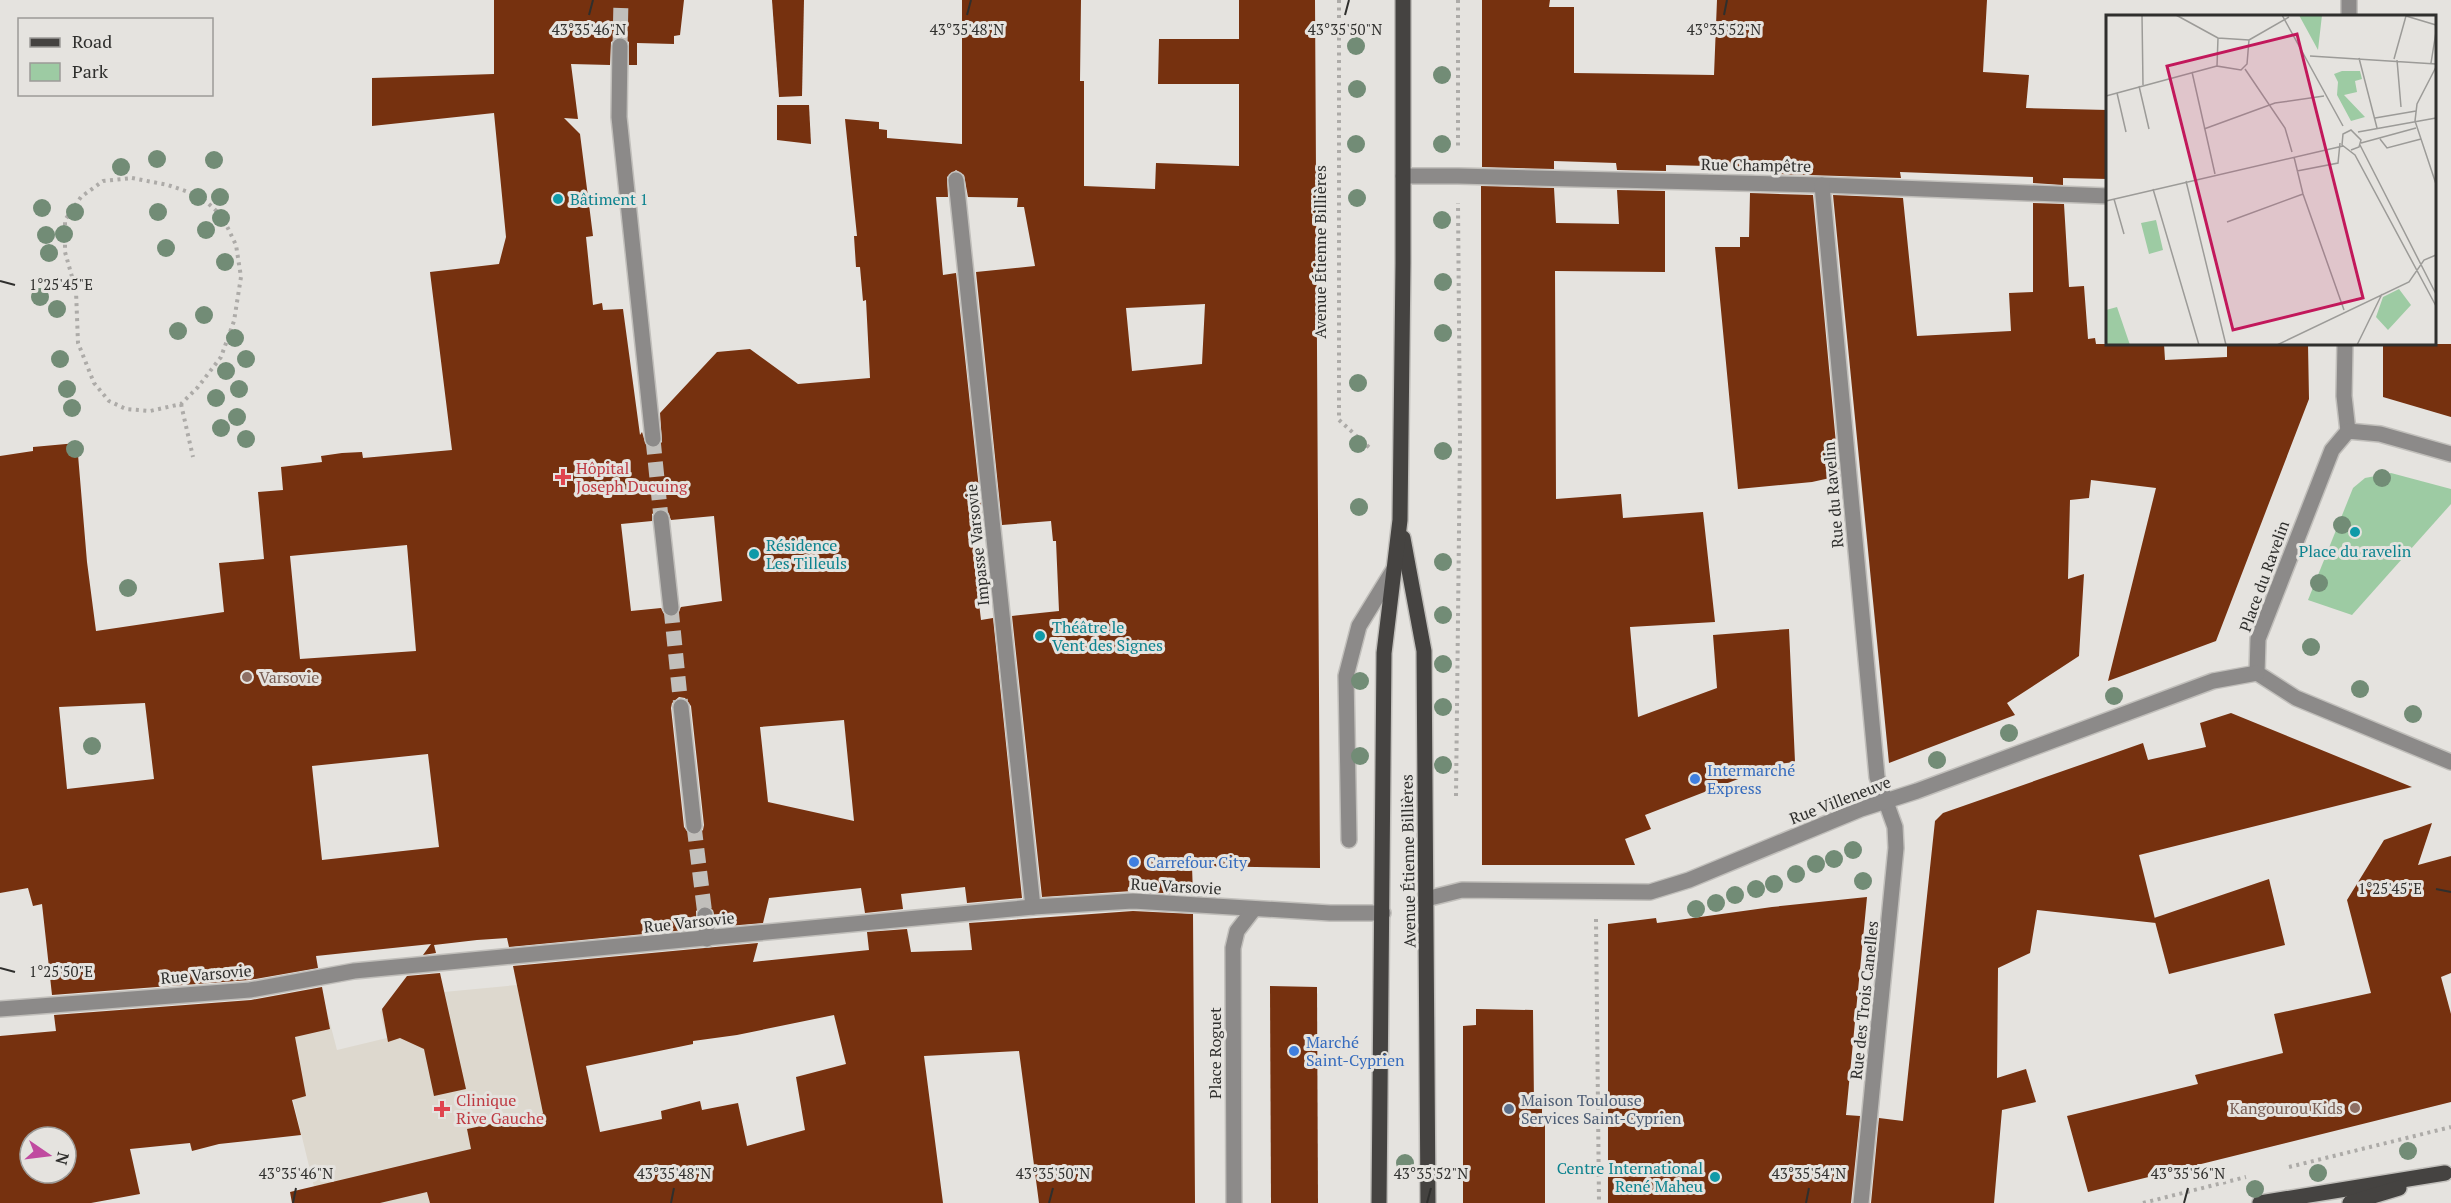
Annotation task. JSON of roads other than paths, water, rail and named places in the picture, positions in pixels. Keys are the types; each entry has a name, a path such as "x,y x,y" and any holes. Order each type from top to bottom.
{"main road":[{"name":"Avenue Étienne Billières","path":"1379,1203 1384,653 1400,520 1403,0"},
{"name":"Avenue Étienne Billières","path":"1400,520 1424,651 1428,1203"},
{"path":"2260,1203 2448,1172"},
{"path":"2350,1203 2448,1172"}],"street":[{"path":"620,46 619,117 652,439"},
{"name":"Rue Champêtre","path":"1403,176 1822,185 2106,196"},
{"name":"Impasse Varsovie","path":"956,180 1033,907"},
{"name":"Rue du Ravelin","path":"1822,185 1877,777 1886,801"},
{"path":"2345,345 2344,396 2348,431 2380,434 2451,454"},
{"name":"Place du Ravelin","path":"2257,673 2258,639 2332,450 2348,431"},
{"path":"661,518 671,608"},
{"path":"1349,840 1346,676 1359,626 1394,569"},
{"path":"2257,673 2296,698 2451,762"},
{"name":"Rue Villeneuve","path":"1426,899 1462,890 1650,892 1689,880 1861,809 2213,681 2257,673"},
{"path":"681,707 694,825"},
{"name":"Rue des Trois Canelles","path":"1861,1203 1896,860 1895,827 1886,801"},
{"name":"Rue Varsovie","path":"0,1009 250,990 354,971 1033,907 1132,901 1330,913 1383,913"},
{"name":"Place Roguet","path":"1234,1203 1233,948 1236,932 1254,909"},
{"path":"705,915 707,939"}],"tunnel":[{"path":"620,46 621,0"},
{"path":"653,439 661,518"},
{"path":"671,608 681,707"},
{"path":"694,826 705,915"}],"place":[{"name":"Bâtiment 1","path":"558,199"},
{"name":"Hôpital Joseph Ducuing","path":"563,477"},
{"name":"Place du ravelin","path":"2355,532"},
{"name":"Résidence Les Tilleuls","path":"754,554"},
{"name":"Théâtre le Vent des Signes","path":"1040,636"},
{"name":"Varsovie","path":"247,677"},
{"name":"Intermarché Express","path":"1695,779"},
{"name":"Carrefour City","path":"1134,862"},
{"name":"Marché Saint-Cyprien","path":"1294,1051"},
{"name":"Kangourou Kids","path":"2355,1108"},
{"name":"Clinique Rive Gauche","path":"442,1109"},
{"name":"Maison Toulouse Services Saint-Cyprien","path":"1509,1109"},
{"name":"Centre International René Maheu","path":"1715,1177"}]}
